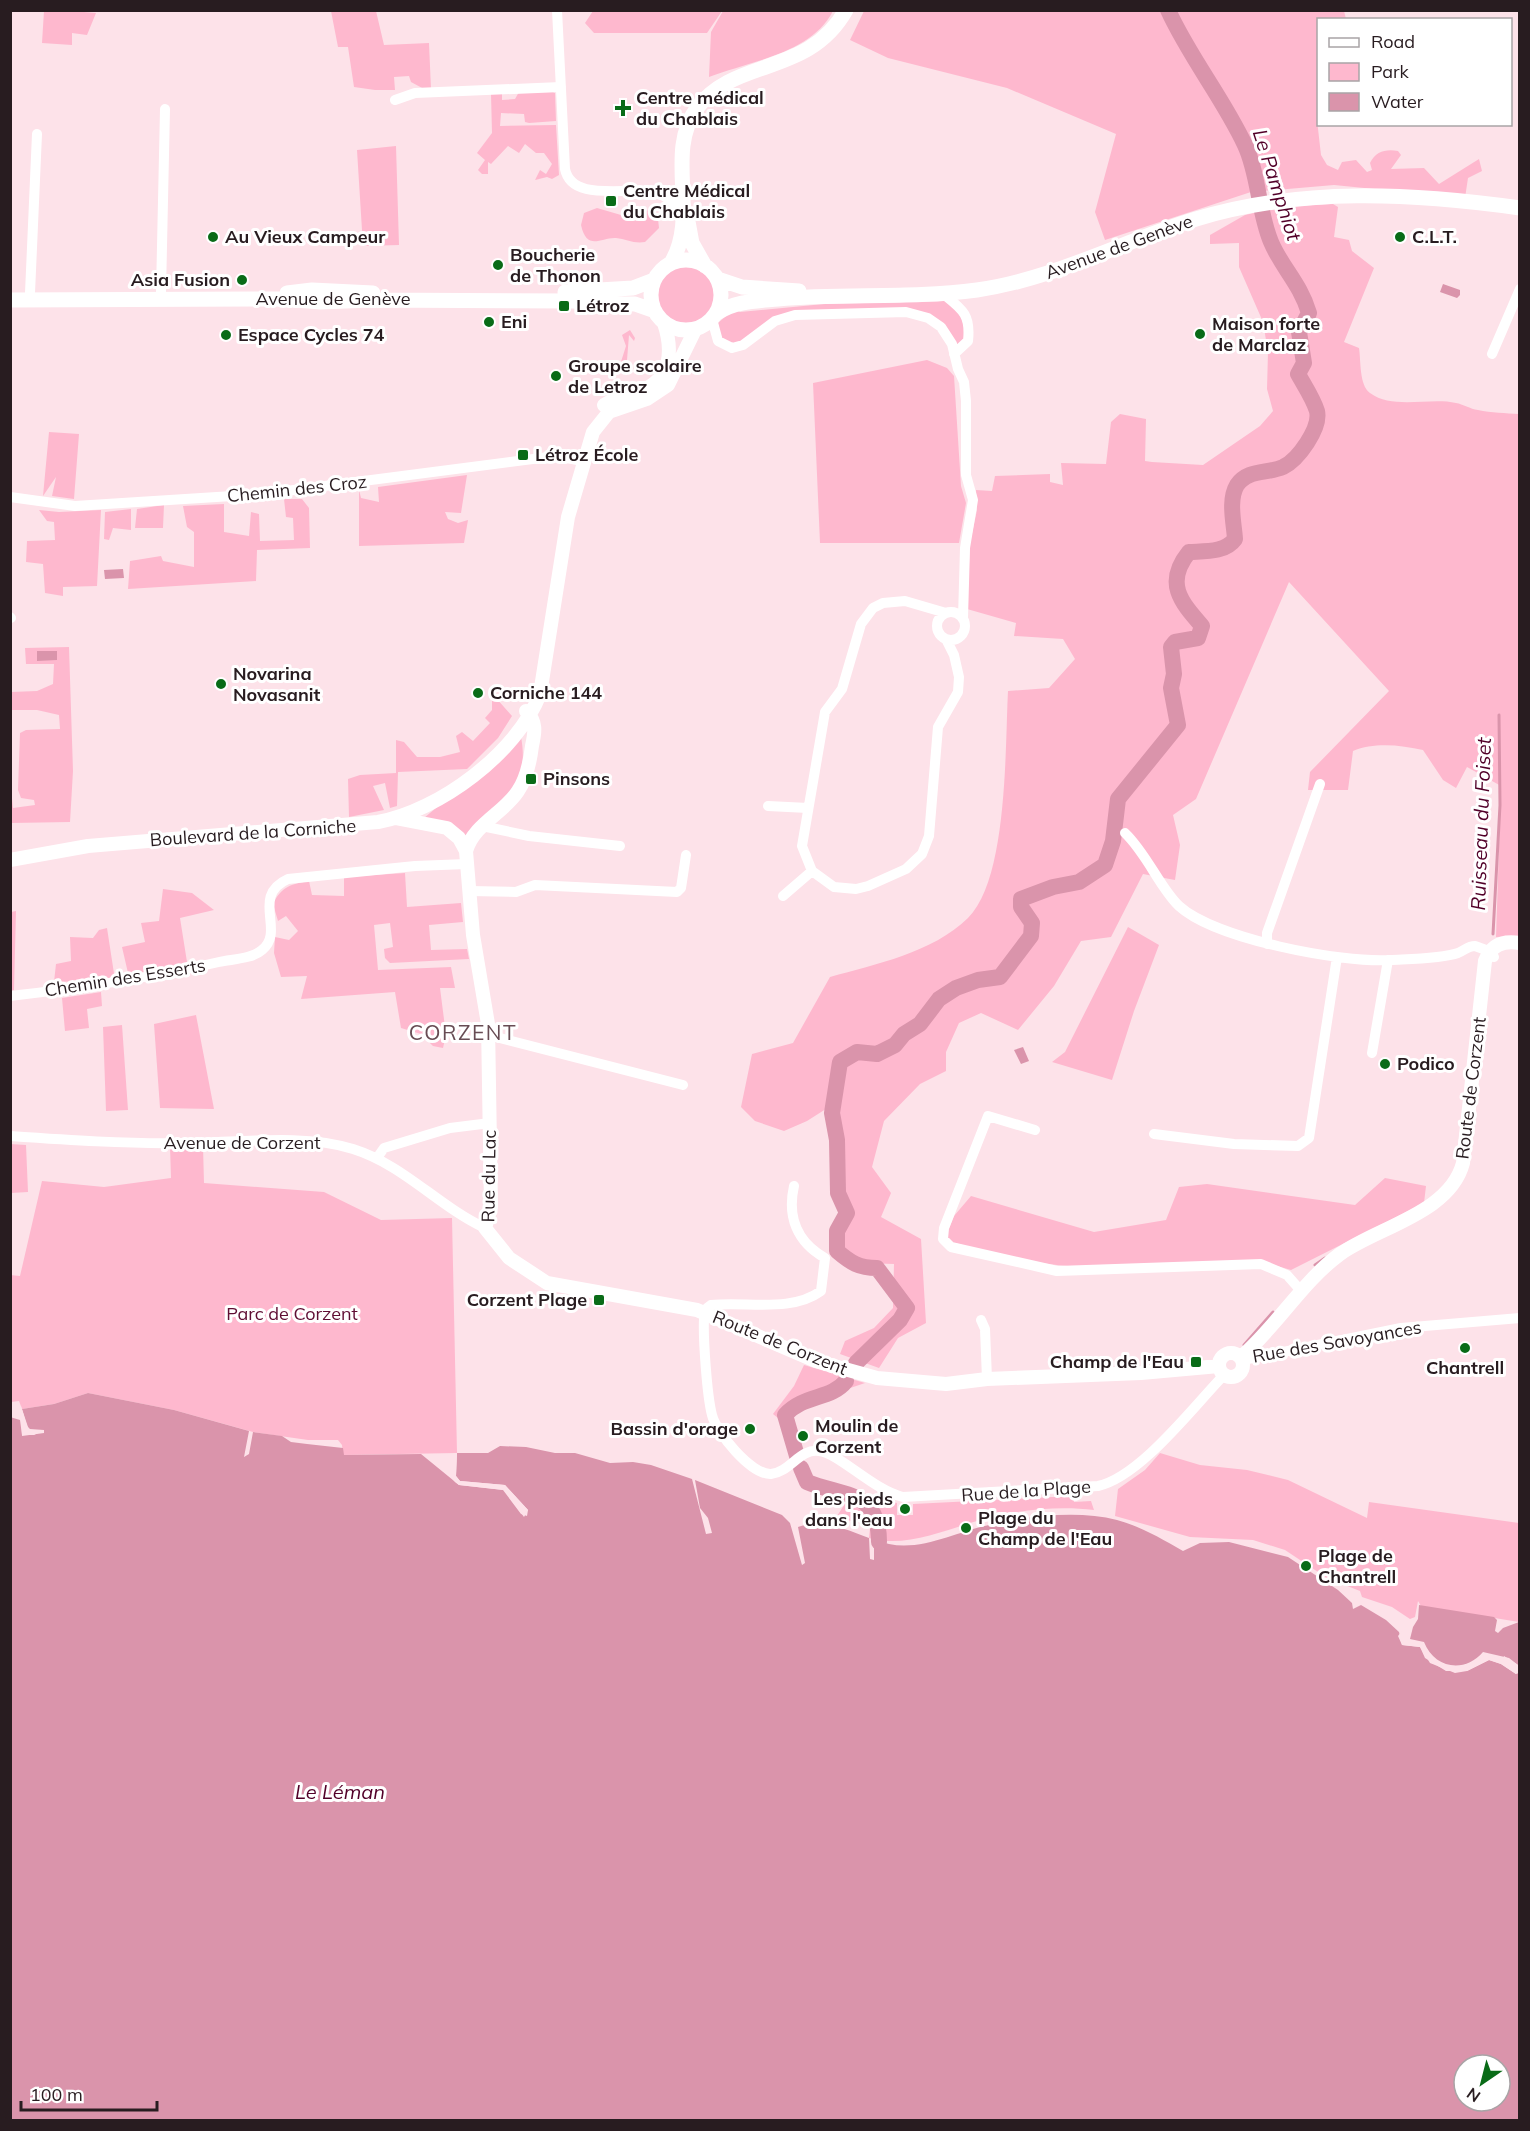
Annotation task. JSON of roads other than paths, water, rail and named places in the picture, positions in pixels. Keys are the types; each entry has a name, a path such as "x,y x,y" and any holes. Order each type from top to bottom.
{"main road":[{"path":"683,206 692,243 705,266 718,279 722,296 715,316 694,330 675,329 659,317 651,299 654,280 659,272 671,263 678,249 683,206 683,141 689,122 699,105 727,83 800,55 816,46 836,26 846,10"},
{"name":"Avenue de Genève","path":"715,316 739,303 823,295 942,293 980,289 1025,279 1213,214 1261,203 1311,197 1363,195 1415,198 1520,215"},
{"name":"Avenue de Genève","path":"1415,198 1436,197 1520,208"},
{"path":"671,263 689,260 705,266"},
{"name":"Avenue de Genève","path":"718,279 737,286 823,295"},
{"name":"Avenue de Genève","path":"10,293 283,299 374,293 554,292 630,288 654,280"},
{"name":"Avenue de Genève","path":"10,300 161,296"},
{"name":"Avenue de Genève","path":"341,296 370,300 583,301 635,304 659,317"}],"street":[{"path":"557,10 565,169 570,181 586,190 657,193 683,206"},
{"path":"395,100 415,93 561,87"},
{"path":"161,296 165,109"},
{"path":"30,293 37,134"},
{"path":"1492,354 1520,289"},
{"path":"942,293 963,310 968,318 968,341 954,354"},
{"path":"715,316 718,341 732,348 743,345 775,321 788,316 913,313 928,318 941,327 948,336 964,382 966,475 973,500 965,548 962,600 965,628 954,655"},
{"name":"Boulevard de la Corniche","path":"635,398 653,384 667,367 670,346 659,317"},
{"name":"Boulevard de la Corniche","path":"10,860 88,846 372,823 395,818 439,798 482,767 508,745 527,720 540,694 568,517 588,423 619,397 635,398 658,394 672,381 694,330"},
{"name":"Chemin des Croz","path":"10,497 75,506 208,498 305,490 556,456 579,460"},
{"path":"937,624 962,600"},
{"path":"926,607 937,624 939,633 946,639 954,655 959,677 958,692 938,727 929,836 922,854 906,869 856,889 834,887 812,872 802,846 821,726 825,712 842,689 858,633 866,616 883,603 896,601 916,603 963,618"},
{"path":"946,639 960,637"},
{"name":"Boulevard de la Corniche","path":"467,857 482,826 519,790 530,763 527,720"},
{"path":"1267,944 1267,933 1320,784"},
{"path":"768,806 807,808"},
{"path":"395,818 447,828 459,838 467,857"},
{"path":"482,826 530,836 620,846"},
{"path":"1125,833 1136,844 1179,906 1206,922 1267,944 1337,957 1388,960 1456,953 1472,946 1491,955 1520,948"},
{"path":"470,891 516,892 535,885 677,892 681,888 686,855"},
{"name":"Rue du Lac","path":"467,857 488,1035 491,1212 485,1228 509,1258 548,1283 673,1304 705,1313"},
{"name":"Chemin des Esserts","path":"10,996 151,978 258,953 271,938 271,894 279,883 288,879 416,866 467,857"},
{"path":"783,896 812,872"},
{"path":"1491,955 1503,942 1520,944"},
{"name":"Route de Corzent","path":"1242,1358 1302,1292 1342,1253 1432,1204 1453,1186 1463,1163 1484,966 1491,955"},
{"path":"1154,1134 1234,1144 1298,1146 1309,1138 1337,957"},
{"path":"1372,1053 1388,960"},
{"path":"488,1035 683,1085"},
{"path":"1035,1130 988,1116 944,1228 943,1239 951,1247 1057,1271 1261,1264 1287,1275 1302,1292"},
{"path":"377,1158 384,1148 450,1128 490,1123"},
{"name":"Avenue de Corzent","path":"10,1136 121,1143 324,1143 346,1147 377,1158 408,1176 456,1214 485,1228"},
{"path":"705,1313 711,1305 785,1303 815,1296 821,1291 825,1258 810,1250 795,1227 790,1203 794,1186"},
{"name":"Route de Corzent","path":"705,1313 833,1367 882,1379 946,1384 987,1377 1004,1380 1141,1373 1155,1370 1221,1371"},
{"name":"Rue de la Plage","path":"705,1313 711,1411 718,1427 746,1462 760,1472 771,1474 812,1451 822,1451 881,1490 908,1498 1098,1486 1116,1480 1139,1463 1221,1371"},
{"name":"Rue des Savoyances","path":"1242,1358 1397,1329 1520,1318"},
{"name":"Rue des Savoyances","path":"1503,1319 1520,1323"},
{"path":"981,1320 985,1329 987,1377"},
{"path":"1235,1353 1242,1358 1244,1368 1238,1376 1230,1377 1221,1371 1221,1358 1226,1354 1235,1353"}],"water":[{"path":"1443,284 1460,290 1460,295 1457,298 1440,292"},
{"path":"123,569 124,578 105,579 104,570"},
{"path":"37,651 57,651 57,660 37,661"},
{"path":"1023,1047 1029,1061 1021,1064 1014,1050"},
{"name":"Le Léman","path":"88,1393 174,1410 249,1431 244,1457 249,1454 253,1432 282,1436 291,1442 343,1448 344,1455 421,1454 459,1485 504,1490 524,1517 528,1510 505,1485 460,1481 456,1476 457,1453 488,1453 500,1446 526,1447 555,1453 575,1453 610,1463 633,1462 651,1465 692,1479 706,1534 712,1533 708,1518 700,1508 695,1480 782,1515 790,1523 802,1565 805,1563 798,1527 807,1525 834,1526 869,1538 870,1559 874,1560 874,1539 888,1544 917,1545 1020,1519 1053,1515 1102,1517 1117,1520 1151,1533 1183,1551 1200,1543 1229,1542 1288,1557 1338,1590 1352,1603 1353,1609 1361,1605 1386,1620 1399,1632 1402,1645 1420,1647 1430,1663 1455,1673 1467,1671 1489,1660 1501,1664 1516,1674 1518,1665 1509,1658 1483,1652 1475,1659 1459,1665 1450,1665 1435,1658 1424,1642 1410,1639 1418,1619 1419,1605 1494,1617 1497,1620 1495,1631 1498,1633 1503,1628 1519,1622 1519,2120 11,2120 10,1417 20,1420 22,1435 34,1435 44,1430 29,1430 22,1409 54,1404"}],"waterway":[{"name":"Le Pamphiot","path":"856,1363 900,1320 907,1308 877,1268 855,1264 837,1251 837,1231 847,1213 838,1193 837,1140 832,1113 840,1062 857,1052 877,1054 895,1045 904,1034 920,1024 939,999 956,988 978,980 1000,977 1031,936 1032,923 1021,907 1021,899 1053,887 1079,882 1105,865 1113,841 1118,799 1178,725 1171,688 1174,674 1171,647 1175,642 1198,638 1202,626 1178,592 1178,573 1182,563 1189,552 1220,549 1231,544 1235,539 1232,504 1237,485 1247,476 1283,467 1295,458 1312,434 1317,418 1317,411 1311,396 1298,374 1304,363 1299,332 1309,313 1305,302 1271,242 1245,145 1168,10"},
{"name":"Ruisseau du Foiset","path":"1493,934 1500,805 1499,715"},
{"name":"Ruisseau du Foiset","path":"1315,1265 1325,1258"},
{"name":"Ruisseau du Foiset","path":"1244,1345 1273,1312"},
{"name":"Le Pamphiot","path":"797,1456 785,1415 792,1408 833,1391 846,1381"},
{"name":"Le Pamphiot","path":"801,1468 807,1482 857,1498 866,1504 873,1513 879,1542"}],"place":[{"name":"Centre médical du Chablais","path":"623,108"},
{"name":"Centre Médical du Chablais","path":"611,201"},
{"name":"Au Vieux Campeur","path":"213,237"},
{"name":"C.L.T.","path":"1400,237"},
{"name":"Boucherie de Thonon","path":"498,265"},
{"name":"Asia Fusion","path":"242,280"},
{"name":"Létroz","path":"564,306"},
{"name":"Eni","path":"489,322"},
{"name":"Maison forte de Marclaz","path":"1200,334"},
{"name":"Espace Cycles 74","path":"226,335"},
{"name":"Groupe scolaire de Letroz","path":"556,376"},
{"name":"Létroz École","path":"523,455"},
{"name":"Novarina Novasanit","path":"221,684"},
{"name":"Corniche 144","path":"478,693"},
{"name":"Pinsons","path":"531,779"},
{"name":"Podico","path":"1385,1064"},
{"name":"Corzent Plage","path":"599,1300"},
{"name":"Chantrell","path":"1465,1348"},
{"name":"Champ de l'Eau","path":"1196,1362"},
{"name":"Bassin d'orage","path":"750,1429"},
{"name":"Moulin de Corzent","path":"803,1436"},
{"name":"Les pieds dans l'eau","path":"905,1509"},
{"name":"Plage du Champ de l'Eau","path":"966,1528"},
{"name":"Plage de Chantrell","path":"1306,1566"}],"district":[{"name":"CORZENT","path":"463,1033"}],"park label":[{"name":"Parc de Corzent","path":"292,1314"}]}
